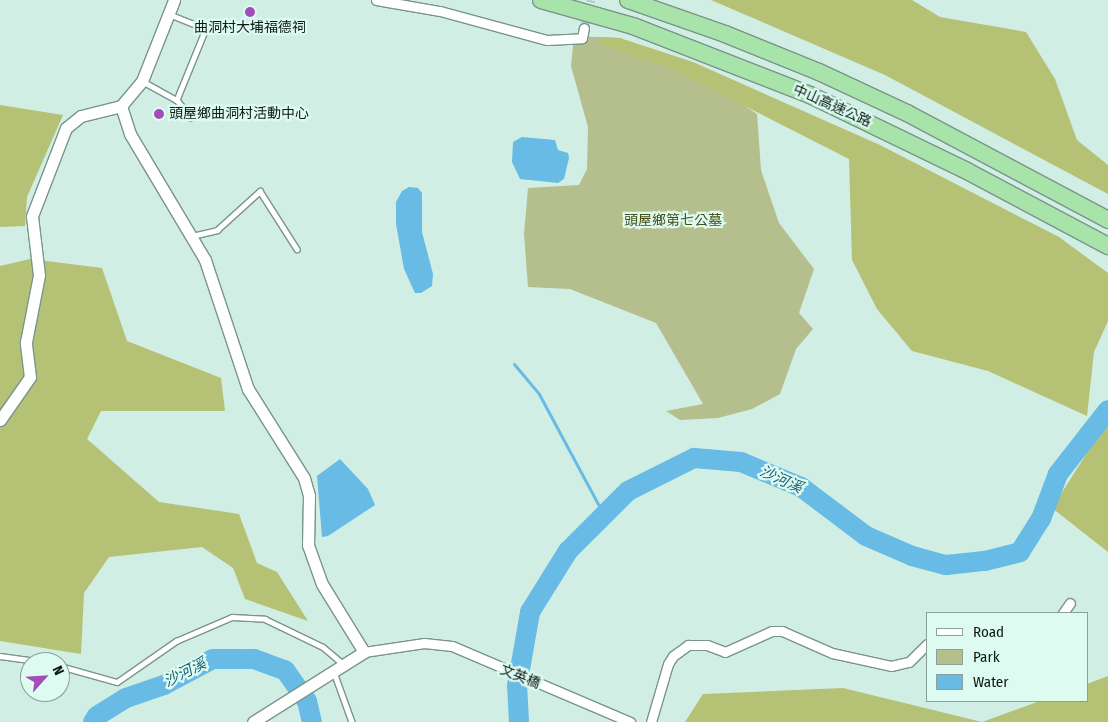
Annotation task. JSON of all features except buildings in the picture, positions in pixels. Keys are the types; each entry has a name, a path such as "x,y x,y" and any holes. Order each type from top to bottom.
{"highway":[{"name":"中山高速公路","path":"542,0 633,26 810,95 907,141 1108,246"},
{"name":"中山高速公路","path":"628,0 725,34 819,72 907,113 1101,216"}],"street":[{"path":"0,420 30,377 26,342 38,275 32,216 66,128 81,116 121,106 142,81 174,0"},
{"path":"376,0 440,11 547,40 582,38 584,28"},
{"path":"121,106 130,134 205,260 248,389 304,478 309,495 308,545 322,584 364,652 280,703 253,722"},
{"path":"1064,612 1070,602"},
{"path":"651,722 668,664 672,656 688,645 707,645 725,652 772,632 782,631 832,654 891,666 909,662 926,645"},
{"name":"文英橋","path":"364,652 424,643 452,646 489,664 630,722"}],"lane":[{"path":"170,14 206,29 177,100"},
{"path":"142,81 177,100 191,117"},
{"path":"192,236 217,230 260,191 297,249"},
{"path":"70,669 117,682 176,641 232,617 265,619 322,647 335,670 352,722"},
{"path":"0,656 20,659"}],"green space":[{"path":"711,0 912,0 940,17 1026,32 1055,79 1077,140 1108,165 1108,194 885,75"},
{"name":"頭屋鄉第七公墓","path":"574,36 620,38 727,94 757,114 761,170 779,223 814,269 799,313 813,329 796,349 780,394 752,409 718,418 680,420 666,411 703,404 656,323 570,289 528,287 524,234 528,188 579,185 587,169 588,127 571,66"},
{"path":"599,37 620,38 693,62 880,145 1059,237 1108,273 1108,321 1094,352 1087,416 988,371 912,351 877,309 852,260 849,159 670,68 599,44"},
{"path":"0,105 63,115 27,197 25,226 0,227"},
{"path":"30,259 102,268 127,341 221,378 225,411 101,411 87,439 159,502 239,514 257,563 277,572 308,621 245,599 233,568 202,547 109,557 84,593 81,654 0,641 0,266"},
{"path":"1108,420 1108,552 1052,508"},
{"path":"1108,676 1108,722 982,722 1037,702 1088,702 1088,684"},
{"path":"843,688 982,722 685,722 703,694"}],"water":[{"path":"522,137 555,140 558,150 568,153 569,158 564,179 558,183 520,179 512,162 513,142"},
{"path":"409,187 418,188 422,193 422,232 433,274 432,286 421,293 415,293 404,269 396,224 396,202 402,191"},
{"path":"340,459 368,489 375,505 328,536 322,537 317,476"}],"waterway":[{"path":"514,364 539,394 604,515"},
{"name":"沙河溪","path":"519,722 517,686 530,612 568,551 628,491 694,458 741,462 801,487 866,536 912,556 946,565 985,561 1020,552 1041,519 1058,474 1108,410"},
{"name":"沙河溪","path":"93,722 97,716 126,698 164,685 213,659 254,659 285,670 307,701 312,722"}],"tunnel":[{"path":"584,28 591,0"}],"place":[{"name":"曲洞村大埔福德祠","path":"250,12"},
{"name":"頭屋鄉曲洞村活動中心","path":"159,114"}]}
